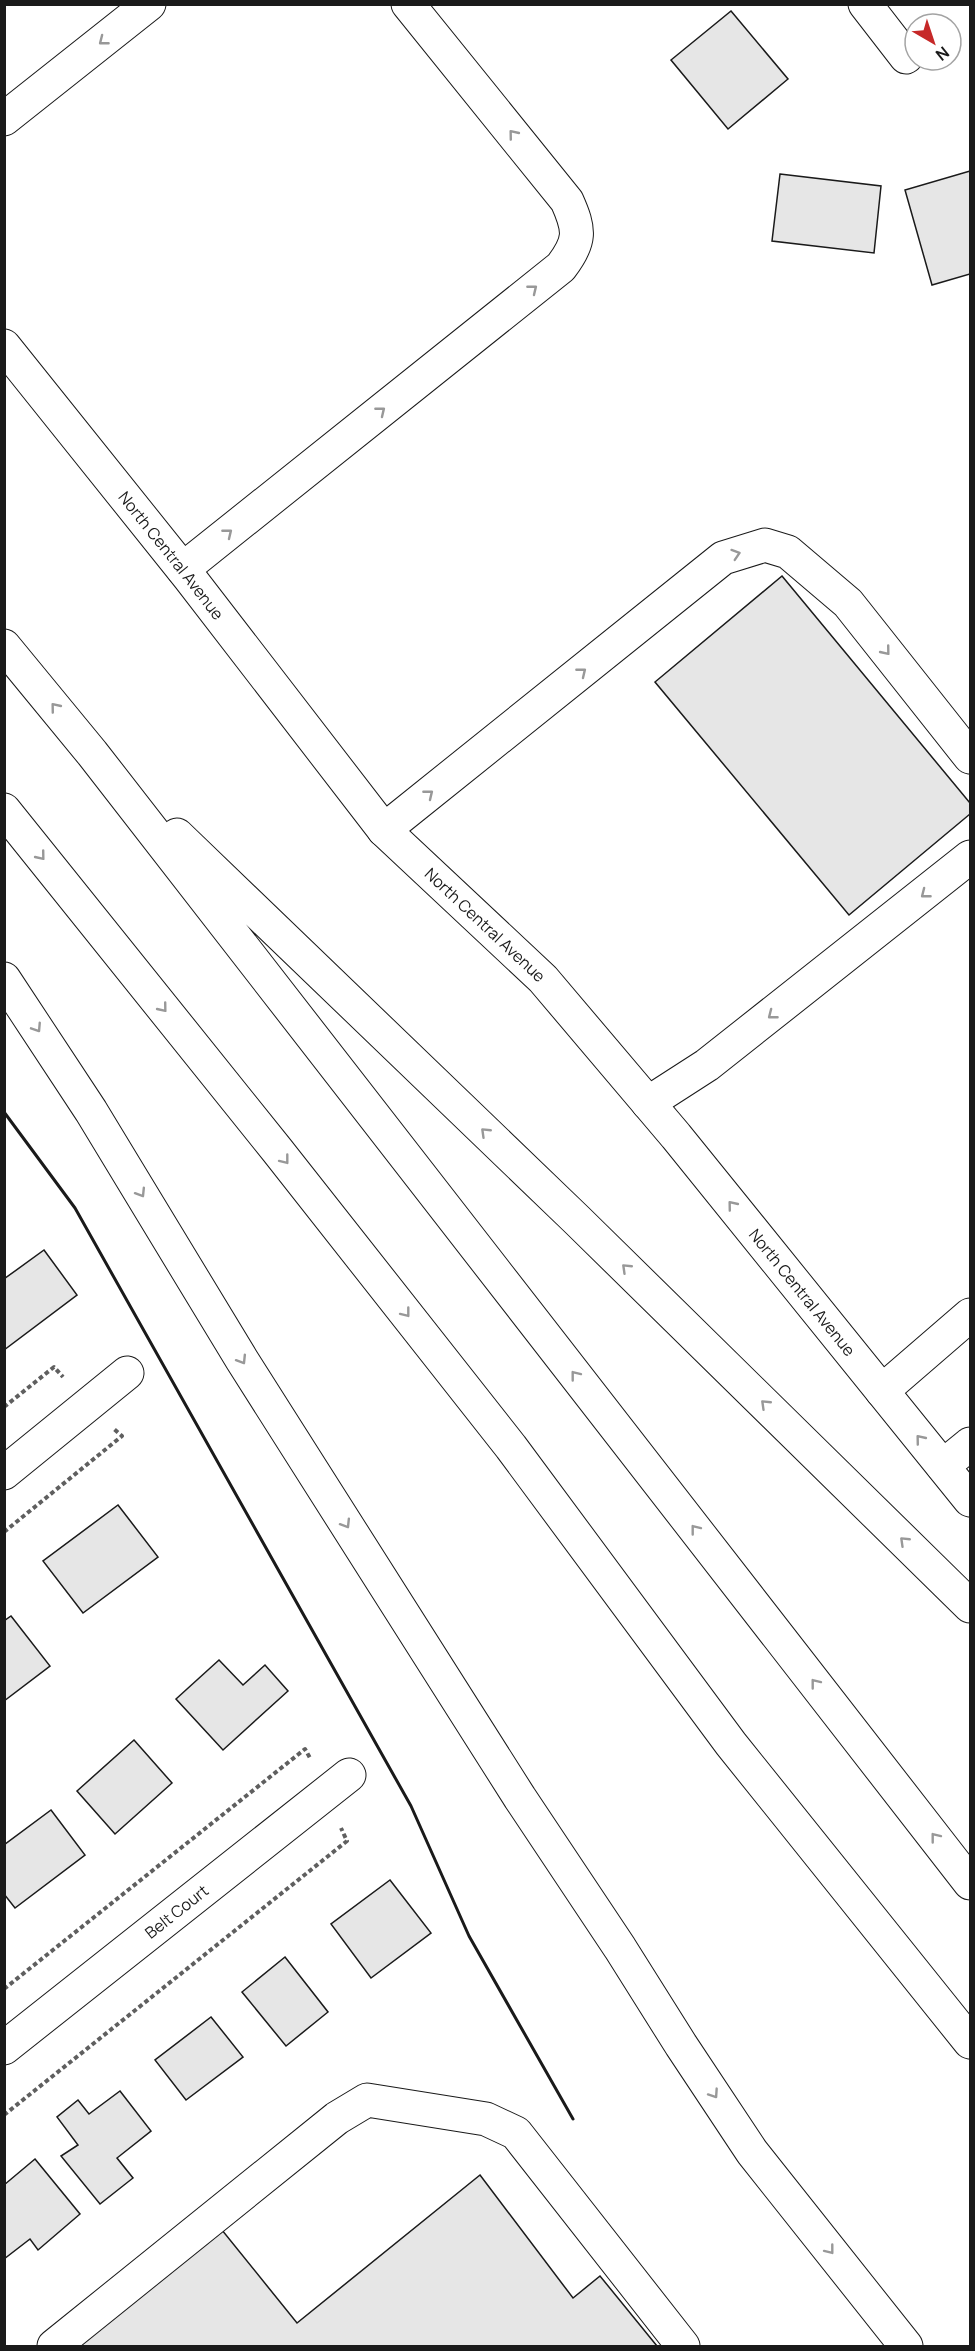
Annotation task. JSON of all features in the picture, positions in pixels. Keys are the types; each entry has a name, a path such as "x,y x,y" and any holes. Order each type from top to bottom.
{"main road":[{"path":"4,119 149,4"},
{"path":"183,569 561,267 574,250 578,226 567,201 408,4"},
{"path":"865,4 903,53"},
{"name":"North Central Avenue","path":"4,346 183,569 384,830 543,979 676,1136 970,1500"},
{"path":"384,830 723,558 765,545 788,552 848,603 970,757"},
{"path":"4,646 92,753 970,1883"},
{"path":"92,753 577,1220 970,1606"},
{"path":"4,810 277,1150 511,1447 731,1744 970,2042"},
{"path":"648,1103 707,1065 970,857"},
{"path":"4,979 91,1111 242,1360 495,1759 681,2045 752,2152 906,2346"},
{"path":"882,1391 970,1315"},
{"path":"4,1473 128,1373"},
{"path":"943,1466 970,1444"},
{"name":"Belt Court","path":"4,2048 337,1784"},
{"path":"54,2346 338,2118 368,2100 486,2119 516,2133 683,2346"}],"path":[{"path":"4,1532 122,1436"},
{"path":"4,1989 305,1749 337,1784 347,1841 4,2115"}],"building":[{"path":"731,11 788,79 728,129 671,60"},
{"path":"970,171 970,274 932,285 905,190"},
{"path":"780,174 881,186 874,253 772,241"},
{"path":"782,576 970,803 970,814 849,915 655,682"},
{"path":"44,1250 77,1295 4,1350 4,1279"},
{"path":"118,1505 158,1557 83,1613 43,1561"},
{"path":"11,1616 50,1666 4,1701 4,1621"},
{"path":"219,1660 243,1685 265,1665 288,1691 223,1750 176,1699"},
{"path":"134,1740 172,1783 115,1834 77,1791"},
{"path":"51,1810 85,1855 15,1908 4,1894 4,1845"},
{"path":"390,1880 431,1933 371,1978 331,1924"},
{"path":"285,1957 328,2012 286,2046 242,1992"},
{"path":"211,2017 243,2057 186,2100 155,2060"},
{"path":"120,2091 151,2131 117,2158 133,2178 100,2204 61,2156 78,2145 57,2117 78,2100 89,2114"},
{"path":"35,2159 80,2214 38,2250 30,2239 4,2259 4,2185"},
{"path":"480,2175 573,2298 600,2276 657,2346 79,2346 222,2230 297,2323"}],"wall":[{"path":"4,1112 75,1208 411,1806 469,1936 573,2119"}]}
